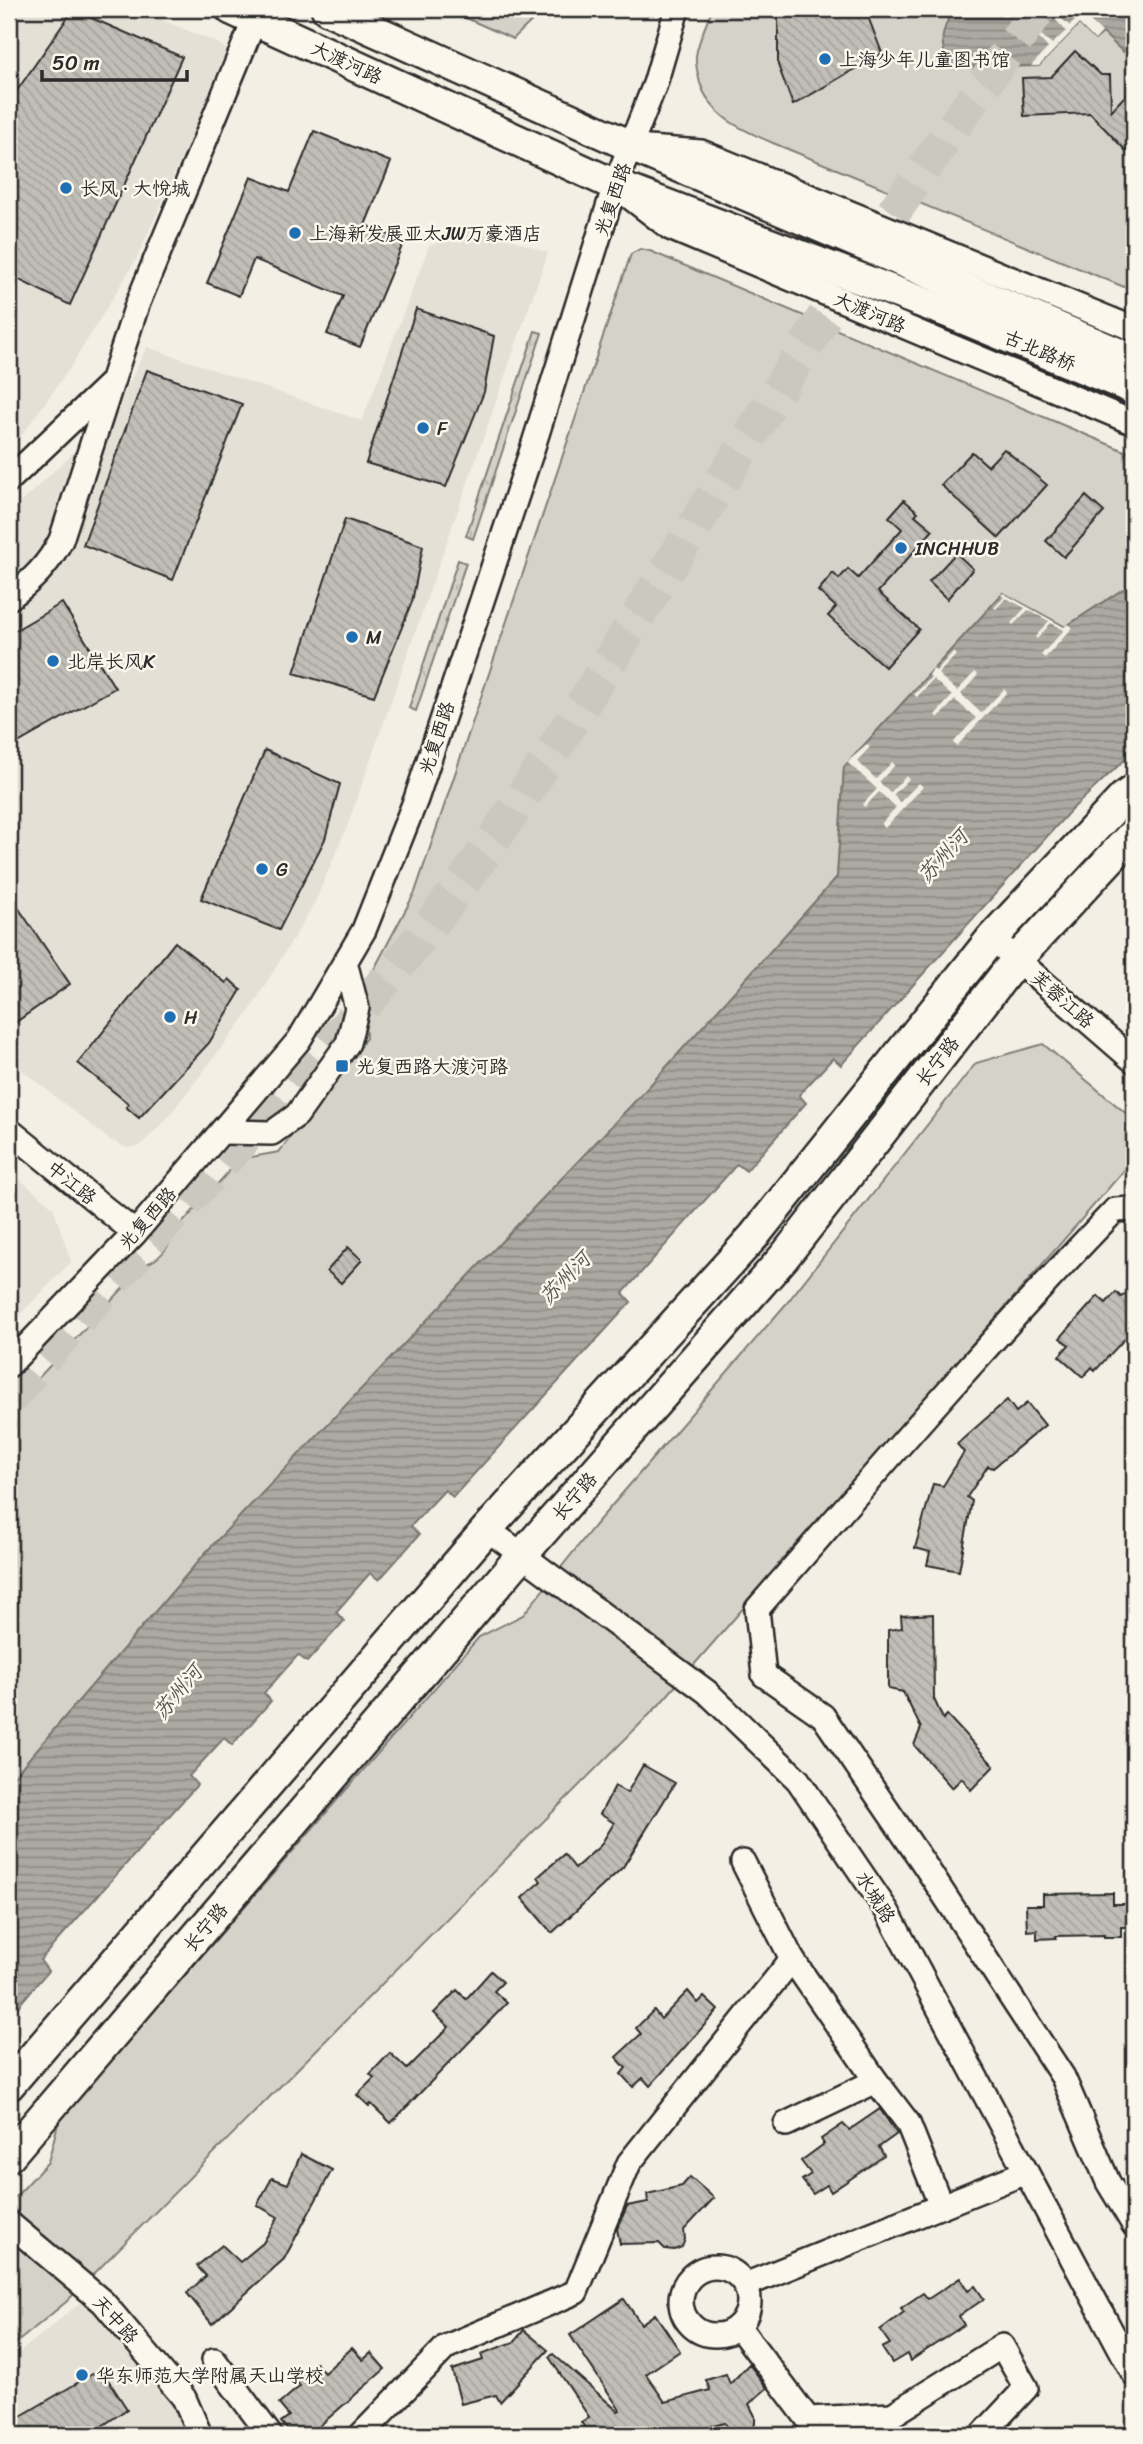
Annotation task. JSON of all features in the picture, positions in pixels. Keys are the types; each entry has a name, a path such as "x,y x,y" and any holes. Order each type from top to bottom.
{"main road":[{"name":"大渡河路","path":"327,9 631,146 951,298"},
{"name":"大渡河路","path":"243,14 615,185 951,298"},
{"name":"古北路桥","path":"951,298 1134,360"},
{"name":"古北路桥","path":"951,298 1134,389"},
{"name":"长宁路","path":"9,2085 487,1529 754,1237 992,938 1124,797 1134,790"},
{"name":"长宁路","path":"9,2156 522,1555 784,1256 1017,959 1134,833"}],"street":[{"name":"光复西路","path":"9,1365 135,1233 299,1040 364,930 416,799 531,453 615,185 655,84 677,9"},
{"path":"9,598 42,570 61,540 137,305 243,14"},
{"name":"大渡河路","path":"631,146 701,152 1134,330"},
{"name":"大渡河路","path":"615,185 670,228 1134,424"},
{"path":"9,480 112,382"},
{"name":"芙蓉江路","path":"992,938 1134,1060"},
{"path":"222,1132 272,1133 297,1115 348,1043 357,1008 345,962"},
{"name":"中江路","path":"9,1130 135,1233"},
{"path":"1134,1209 1115,1210 1073,1254 757,1609 764,1675 823,1716 923,1864 1063,2077 1108,2182 1134,2225"},
{"name":"水城路","path":"487,1529 707,1692 798,1780 887,1910 1134,2374"},
{"path":"743,1862 792,1959 908,2123 941,2206"},
{"path":"361,2435 446,2347 576,2292 629,2163 792,1959"},
{"path":"786,2124 876,2081"},
{"path":"746,2285 1026,2172"},
{"name":"天中路","path":"9,2224 103,2302 184,2398 200,2435"},
{"path":"718,2266 739,2276 746,2285 749,2307 738,2326 728,2333 717,2335 695,2330 687,2322 680,2301 687,2279 707,2267 718,2266"},
{"path":"738,2326 808,2419 892,2415 1002,2346 1026,2388 982,2435"},
{"path":"214,2360 270,2435"}],"shaded area":[{"path":"9,9 135,9 218,43 229,52 137,258 70,368 9,453"},
{"path":"478,227 548,253 347,827 315,902 249,1012 165,1121 140,1146 127,1148 110,1140 9,1060 9,513 67,459 121,400 147,347 362,421 429,246"},
{"path":"9,1170 53,1207 71,1262 9,1326"},
{"name":"华东师范大学附属天山学校","path":"85,2299 168,2389 190,2435 9,2435 9,2361"}],"green space":[{"path":"446,9 544,9 513,39"},
{"path":"712,9 1134,9 1134,291 773,143 729,121 705,95 696,66 699,44"},
{"path":"640,249 1134,455 1134,582 1065,627 1003,593 844,767 837,877 644,1092 208,1550 9,1782 9,1409 146,1264 160,1255 175,1231 240,1159 279,1152 366,1038 363,990 415,892 631,254"},
{"path":"535,331 542,333 473,539 466,536"},
{"path":"458,560 466,563 416,711 409,708"},
{"path":"1043,1044 1134,1120 1134,1159 659,1705 66,2302 9,2349 9,2204 48,2162 59,2120 479,1637 523,1615 595,1525 786,1304 976,1063"}],"water":[{"path":"953,9 1134,9 1134,40 1123,52 1103,33 1095,40 1079,24 1039,66 948,68 943,37"},
{"name":"苏州河","path":"1134,582 1134,751 1070,811 841,1065 833,1058 799,1095 806,1103 746,1171 737,1164 623,1293 631,1302 453,1497 445,1490 411,1526 419,1535 379,1580 370,1573 336,1612 344,1621 307,1662 298,1655 264,1693 271,1701 232,1745 224,1738 189,1776 197,1785 40,1960 48,1971 9,2017 9,1782 208,1550 644,1092 837,877 844,767 1003,593 1065,627"}],"pier":[{"path":"1082,9 1099,9 1089,20 1102,32 1095,40 1079,24 1039,66 1031,66 1048,48 1038,37 1040,34 1052,44 1066,31 1054,18 1057,15 1070,26 1084,11"},
{"path":"1003,593 1064,627 1068,624 1073,627 1045,658 1041,655 1064,630 1051,623 1037,639 1035,637 1049,621 1028,610 1013,625 1011,623 1025,608 1006,598 994,608 1004,597 1001,595"},
{"path":"953,652 956,655 938,674 957,691 975,672 978,675 961,694 981,713 1004,689 1007,692 957,746 953,743 976,718 955,700 938,718 935,715 952,696 933,679 917,697 914,695 931,677 929,675 933,669 936,671"},
{"path":"867,745 870,747 857,761 876,779 892,762 895,765 879,782 890,793 906,776 909,779 893,795 900,802 919,783 923,787 885,828 881,824 896,807 879,792 865,807 862,805 877,789 847,762"}],"building":[{"name":"上海少年儿童图书馆","path":"778,9 865,9 882,53 793,105 778,65"},
{"name":"长风 · 大悦城","path":"73,10 182,57 70,305 9,275 9,102"},
{"path":"1075,51 1101,75 1110,75 1111,111 1134,86 1134,142 1126,151 1090,113 1024,116 1022,78 1051,77"},
{"name":"上海新发展亚太JW万豪酒店","path":"314,131 391,162 365,225 404,241 360,347 327,334 343,296 254,259 239,296 207,283 251,177 289,192"},
{"name":"F","path":"416,309 494,336 484,392 446,487 366,463"},
{"path":"147,370 242,404 173,580 83,545"},
{"path":"1004,449 1047,485 999,538 941,485 972,452 988,466"},
{"path":"1086,496 1104,512 1064,557 1046,541"},
{"path":"904,500 918,512 915,515 933,530 878,592 919,629 885,667 828,616 836,607 818,591 833,573 839,579 848,569 858,578 902,529 889,517"},
{"name":"M","path":"345,519 423,546 412,602 374,696 294,673"},
{"path":"956,553 973,569 947,599 929,582"},
{"name":"北岸长风K","path":"62,603 115,688 9,748 9,634"},
{"name":"G","path":"265,750 340,784 325,839 279,930 201,899"},
{"path":"9,894 70,984 9,1027"},
{"name":"H","path":"175,942 226,983 229,979 241,990 209,1043 139,1118 126,1107 129,1104 78,1063"},
{"path":"348,1247 362,1260 341,1283 327,1271"},
{"path":"1134,1289 1134,1322 1127,1329 1131,1332 1095,1371 1092,1367 1083,1377 1059,1356 1069,1345 1060,1338 1098,1296 1106,1303 1116,1292 1121,1297"},
{"path":"1007,1400 1016,1412 1027,1403 1045,1425 993,1468 988,1466 967,1497 972,1501 959,1571 927,1565 930,1552 915,1548 933,1484 943,1486 964,1452 957,1444"},
{"path":"933,1614 934,1699 943,1719 947,1715 994,1766 971,1790 962,1778 952,1788 914,1745 921,1728 903,1692 888,1689 888,1630 902,1628 901,1616"},
{"path":"643,1765 675,1783 623,1867 552,1933 522,1898 541,1881 538,1877 564,1854 575,1868 600,1846 614,1823 600,1814 615,1786 627,1793"},
{"path":"1113,1893 1113,1904 1131,1904 1131,1927 1121,1927 1121,1937 1056,1936 1037,1939 1037,1930 1027,1931 1026,1905 1043,1905 1043,1894"},
{"path":"491,1971 503,1982 494,1991 507,2003 391,2123 357,2095 374,2078 370,2074 390,2053 407,2069 449,2027 434,2013 457,1990 466,1999"},
{"path":"688,1991 698,2003 704,1997 718,2010 650,2086 643,2078 633,2087 621,2074 626,2068 616,2057 641,2034 636,2028 654,2010 661,2019"},
{"path":"880,2109 897,2134 879,2147 884,2156 831,2192 827,2185 813,2194 802,2180 811,2174 801,2161 824,2144 821,2139 843,2124 849,2130"},
{"path":"301,2154 332,2170 284,2259 212,2324 187,2293 206,2276 197,2266 222,2245 240,2262 263,2243 278,2217 257,2205 272,2178 288,2184"},
{"path":"690,2177 714,2198 684,2230 682,2247 674,2250 665,2249 659,2243 620,2244 617,2229 627,2206 648,2202 647,2194 682,2186"},
{"path":"960,2278 968,2291 975,2286 984,2299 959,2316 964,2325 910,2361 907,2354 892,2363 882,2348 890,2344 880,2330 904,2312 901,2308 923,2293 928,2299"},
{"path":"624,2299 641,2324 655,2314 680,2351 646,2374 665,2402 710,2390 706,2380 726,2374 730,2384 749,2364 767,2388 749,2404 755,2416 751,2431 736,2434 729,2430 725,2423 678,2435 590,2435 581,2422 589,2417 549,2357 553,2354 620,2410 570,2335"},
{"path":"524,2330 548,2350 500,2402 496,2395 461,2404 452,2370 483,2360 481,2354 514,2342"},
{"path":"352,2348 363,2360 371,2353 385,2369 309,2435 304,2429 297,2435 292,2435 281,2422 289,2416 279,2404 300,2386 296,2381 316,2363 324,2373"},
{"path":"101,2369 127,2409 89,2435 9,2435 9,2423"}],"tunnel":[{"path":"9,1399 122,1270 355,1016 463,882 575,716 847,281 1039,9"}],"place":[{"name":"上海少年儿童图书馆","path":"825,59"},
{"name":"长风 · 大悦城","path":"66,188"},
{"name":"上海新发展亚太JW万豪酒店","path":"295,233"},
{"name":"F","path":"423,428"},
{"name":"INCHHUB","path":"901,548"},
{"name":"M","path":"352,637"},
{"name":"北岸长风K","path":"53,661"},
{"name":"G","path":"262,869"},
{"name":"H","path":"170,1017"},
{"name":"光复西路大渡河路","path":"342,1066"},
{"name":"华东师范大学附属天山学校","path":"82,2375"}]}
